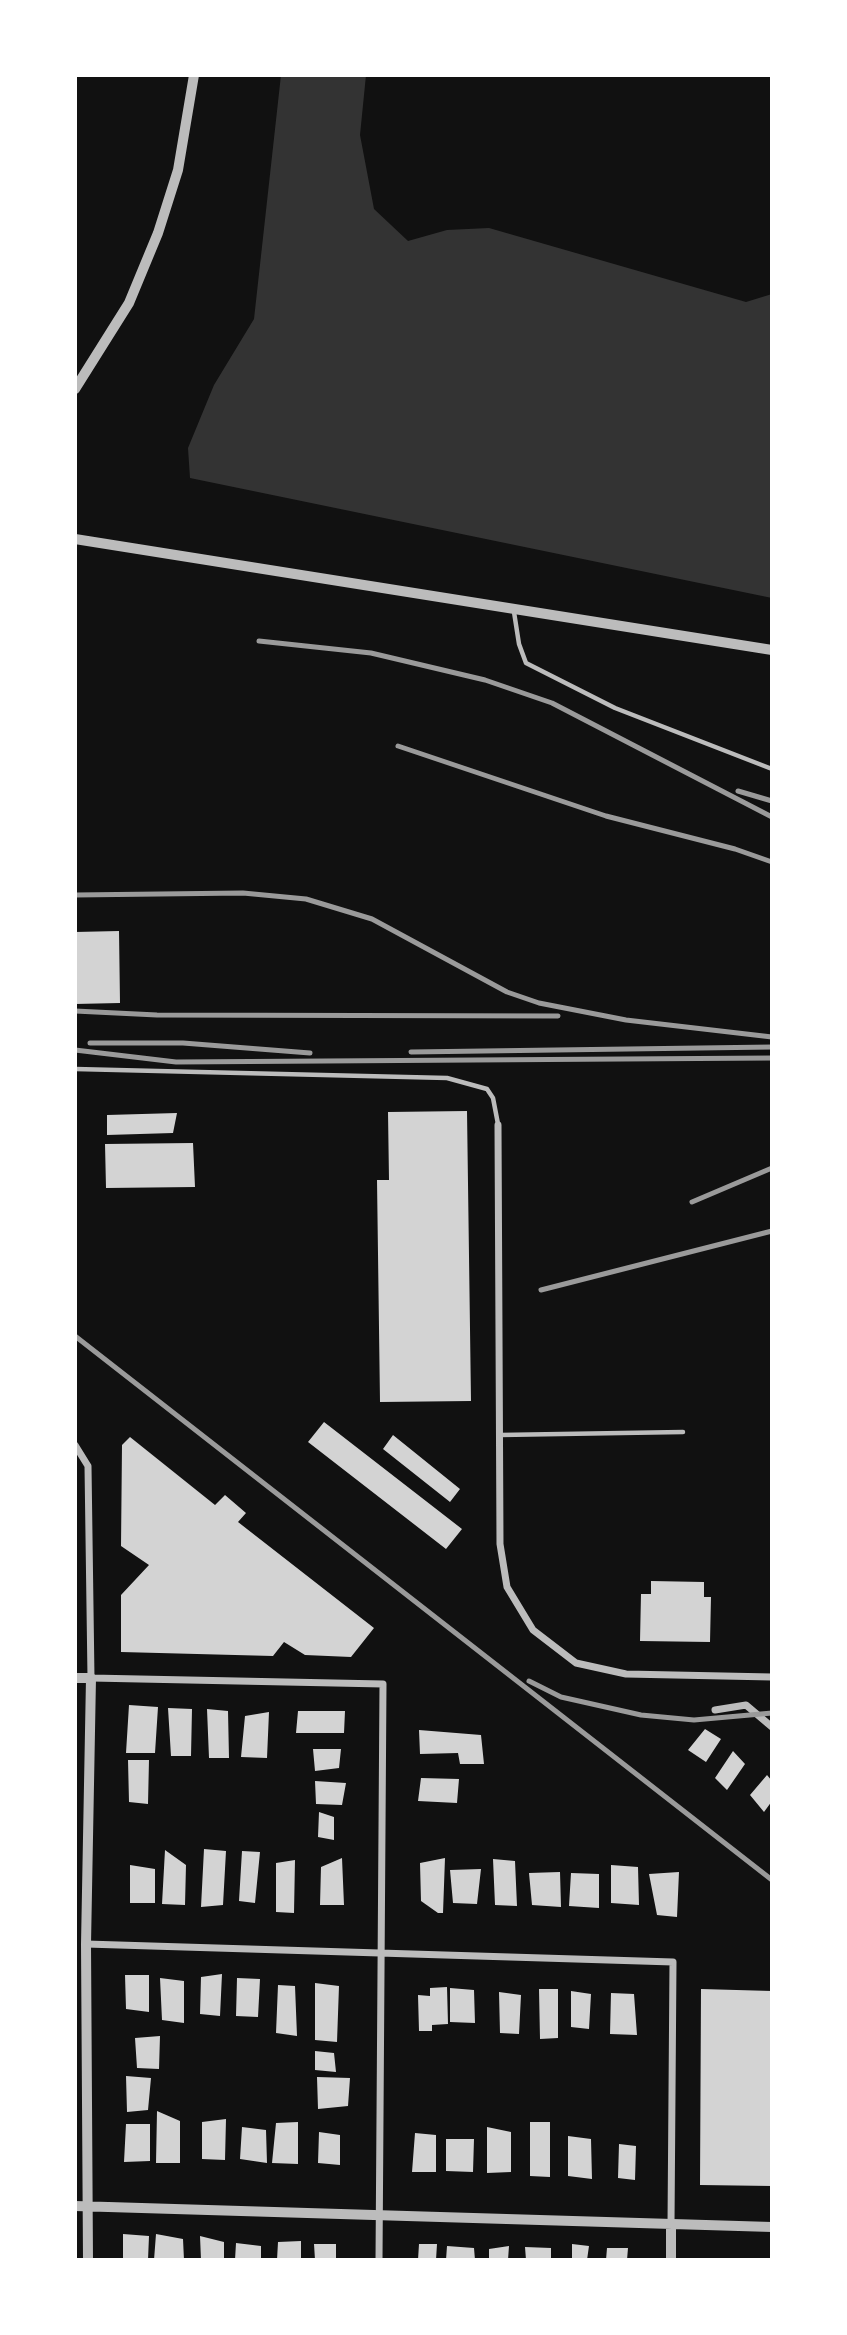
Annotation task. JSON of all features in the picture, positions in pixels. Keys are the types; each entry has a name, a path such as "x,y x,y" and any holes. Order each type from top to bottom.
{"street":[{"path":"75,389 129,303 158,233 178,170 194,75"},
{"path":"75,539 772,650"},
{"path":"498,1125 500,1544 507,1587 533,1630 576,1663 626,1674 772,1677"},
{"path":"75,1445 88,1466 91,1678 86,1944 88,2260"},
{"path":"75,1678 383,1684 379,2260"},
{"path":"715,1710 746,1705 772,1727"},
{"path":"86,1944 673,1962 671,2260"},
{"path":"75,2206 772,2227"}],"lane":[{"path":"514,610 519,644 526,663 615,708 772,769"},
{"path":"75,1069 447,1078 487,1089 494,1097 498,1125"},
{"path":"499,1435 682,1432"}],"shaded area":[{"path":"281,75 366,75 360,135 374,209 408,241 447,230 489,228 746,302 772,294 772,598 190,478 188,448 214,385 254,319"}],"building":[{"path":"119,931 120,1003 75,1004 75,932"},
{"path":"467,1111 471,1401 380,1402 377,1180 389,1180 388,1112"},
{"path":"177,1113 173,1133 107,1135 107,1115"},
{"path":"193,1143 195,1187 106,1188 105,1144"},
{"path":"324,1422 462,1529 446,1549 308,1442"},
{"path":"393,1435 460,1489 450,1502 383,1449"},
{"path":"130,1437 215,1505 225,1495 246,1513 238,1522 374,1628 351,1657 305,1655 284,1642 273,1656 121,1652 121,1595 149,1565 121,1546 122,1445"},
{"path":"651,1581 704,1582 704,1597 711,1597 710,1642 640,1641 641,1594 651,1594"},
{"path":"129,1705 158,1707 155,1753 126,1753"},
{"path":"168,1708 192,1709 191,1756 171,1756"},
{"path":"207,1709 228,1711 229,1758 209,1758"},
{"path":"298,1711 345,1711 344,1733 296,1733"},
{"path":"269,1712 267,1758 241,1757 245,1716"},
{"path":"705,1729 721,1739 706,1762 688,1750"},
{"path":"419,1730 481,1735 484,1764 460,1764 458,1753 420,1754"},
{"path":"313,1749 341,1749 339,1768 315,1771"},
{"path":"733,1751 745,1764 727,1790 715,1778"},
{"path":"128,1760 149,1760 148,1804 129,1802"},
{"path":"767,1775 772,1781 772,1801 764,1812 750,1795"},
{"path":"421,1778 459,1779 457,1803 418,1801"},
{"path":"315,1781 346,1783 342,1805 316,1804"},
{"path":"319,1812 334,1817 334,1840 318,1837"},
{"path":"204,1849 226,1851 223,1905 201,1907"},
{"path":"165,1850 186,1865 185,1905 162,1904"},
{"path":"242,1851 260,1852 255,1903 239,1901"},
{"path":"342,1858 344,1905 320,1905 321,1867"},
{"path":"445,1858 443,1913 438,1913 421,1901 420,1863"},
{"path":"493,1859 515,1861 517,1906 495,1905"},
{"path":"295,1860 294,1913 276,1912 276,1863"},
{"path":"130,1865 155,1869 155,1903 130,1903"},
{"path":"611,1865 638,1867 639,1905 611,1903"},
{"path":"481,1869 477,1904 453,1903 450,1870"},
{"path":"560,1872 561,1907 532,1905 529,1873"},
{"path":"679,1872 677,1917 657,1915 649,1874"},
{"path":"571,1873 599,1874 599,1908 569,1906"},
{"path":"222,1974 220,2016 200,2014 201,1977"},
{"path":"125,1975 149,1975 149,2012 126,2009"},
{"path":"160,1978 184,1981 184,2023 162,2020"},
{"path":"237,1978 260,1979 258,2017 236,2016"},
{"path":"315,1983 339,1986 337,2042 315,2040"},
{"path":"278,1985 295,1986 297,2036 276,2033"},
{"path":"447,1987 448,2024 432,2025 432,2031 419,2031 418,1995 430,1996 430,1988"},
{"path":"450,1988 474,1990 475,2023 450,2022"},
{"path":"539,1989 558,1989 558,2038 540,2039"},
{"path":"701,1989 772,1991 772,2186 700,2185"},
{"path":"571,1991 591,1994 589,2029 571,2027"},
{"path":"499,1992 521,1995 519,2034 500,2033"},
{"path":"611,1993 634,1994 637,2035 610,2034"},
{"path":"160,2036 159,2069 137,2068 135,2038"},
{"path":"315,2051 334,2053 336,2072 315,2070"},
{"path":"126,2076 151,2078 148,2110 127,2112"},
{"path":"317,2077 350,2078 348,2106 318,2109"},
{"path":"157,2111 180,2121 180,2163 156,2163"},
{"path":"226,2119 225,2160 202,2159 202,2122"},
{"path":"298,2122 298,2164 272,2163 276,2123"},
{"path":"530,2122 550,2122 550,2177 530,2176"},
{"path":"126,2124 150,2124 150,2161 124,2162"},
{"path":"242,2127 266,2130 267,2163 240,2159"},
{"path":"487,2127 511,2132 511,2172 487,2173"},
{"path":"319,2132 340,2135 340,2165 318,2163"},
{"path":"415,2133 436,2135 436,2172 412,2172"},
{"path":"568,2136 591,2139 592,2179 568,2176"},
{"path":"446,2139 474,2139 473,2172 446,2171"},
{"path":"619,2144 636,2146 635,2180 618,2178"},
{"path":"123,2234 149,2236 148,2260 123,2260"},
{"path":"156,2234 183,2239 184,2260 154,2260"},
{"path":"200,2236 224,2242 224,2260 201,2260"},
{"path":"301,2241 301,2260 277,2260 278,2242"},
{"path":"236,2243 261,2246 261,2260 235,2260"},
{"path":"314,2244 336,2244 336,2260 315,2260"},
{"path":"419,2244 437,2244 436,2260 418,2260"},
{"path":"572,2244 589,2246 587,2260 572,2260"},
{"path":"447,2246 474,2248 475,2260 446,2260"},
{"path":"509,2246 508,2260 489,2260 489,2249"},
{"path":"525,2247 551,2248 551,2260 526,2260"},
{"path":"607,2248 628,2248 627,2260 606,2260"}],"railway":[{"path":"259,641 371,653 485,680 552,703 772,817"},
{"path":"398,746 606,816 735,849 772,862"},
{"path":"738,791 772,801"},
{"path":"75,895 243,893 306,899 372,919 507,992 539,1003 626,1020 772,1037"},
{"path":"75,1011 157,1015 558,1016"},
{"path":"90,1043 183,1043 310,1053"},
{"path":"411,1052 772,1047"},
{"path":"75,1050 176,1062 772,1058"},
{"path":"692,1202 772,1168"},
{"path":"541,1290 772,1231"},
{"path":"75,1336 772,1880"},
{"path":"529,1681 561,1697 641,1715 694,1720 772,1713"}]}
